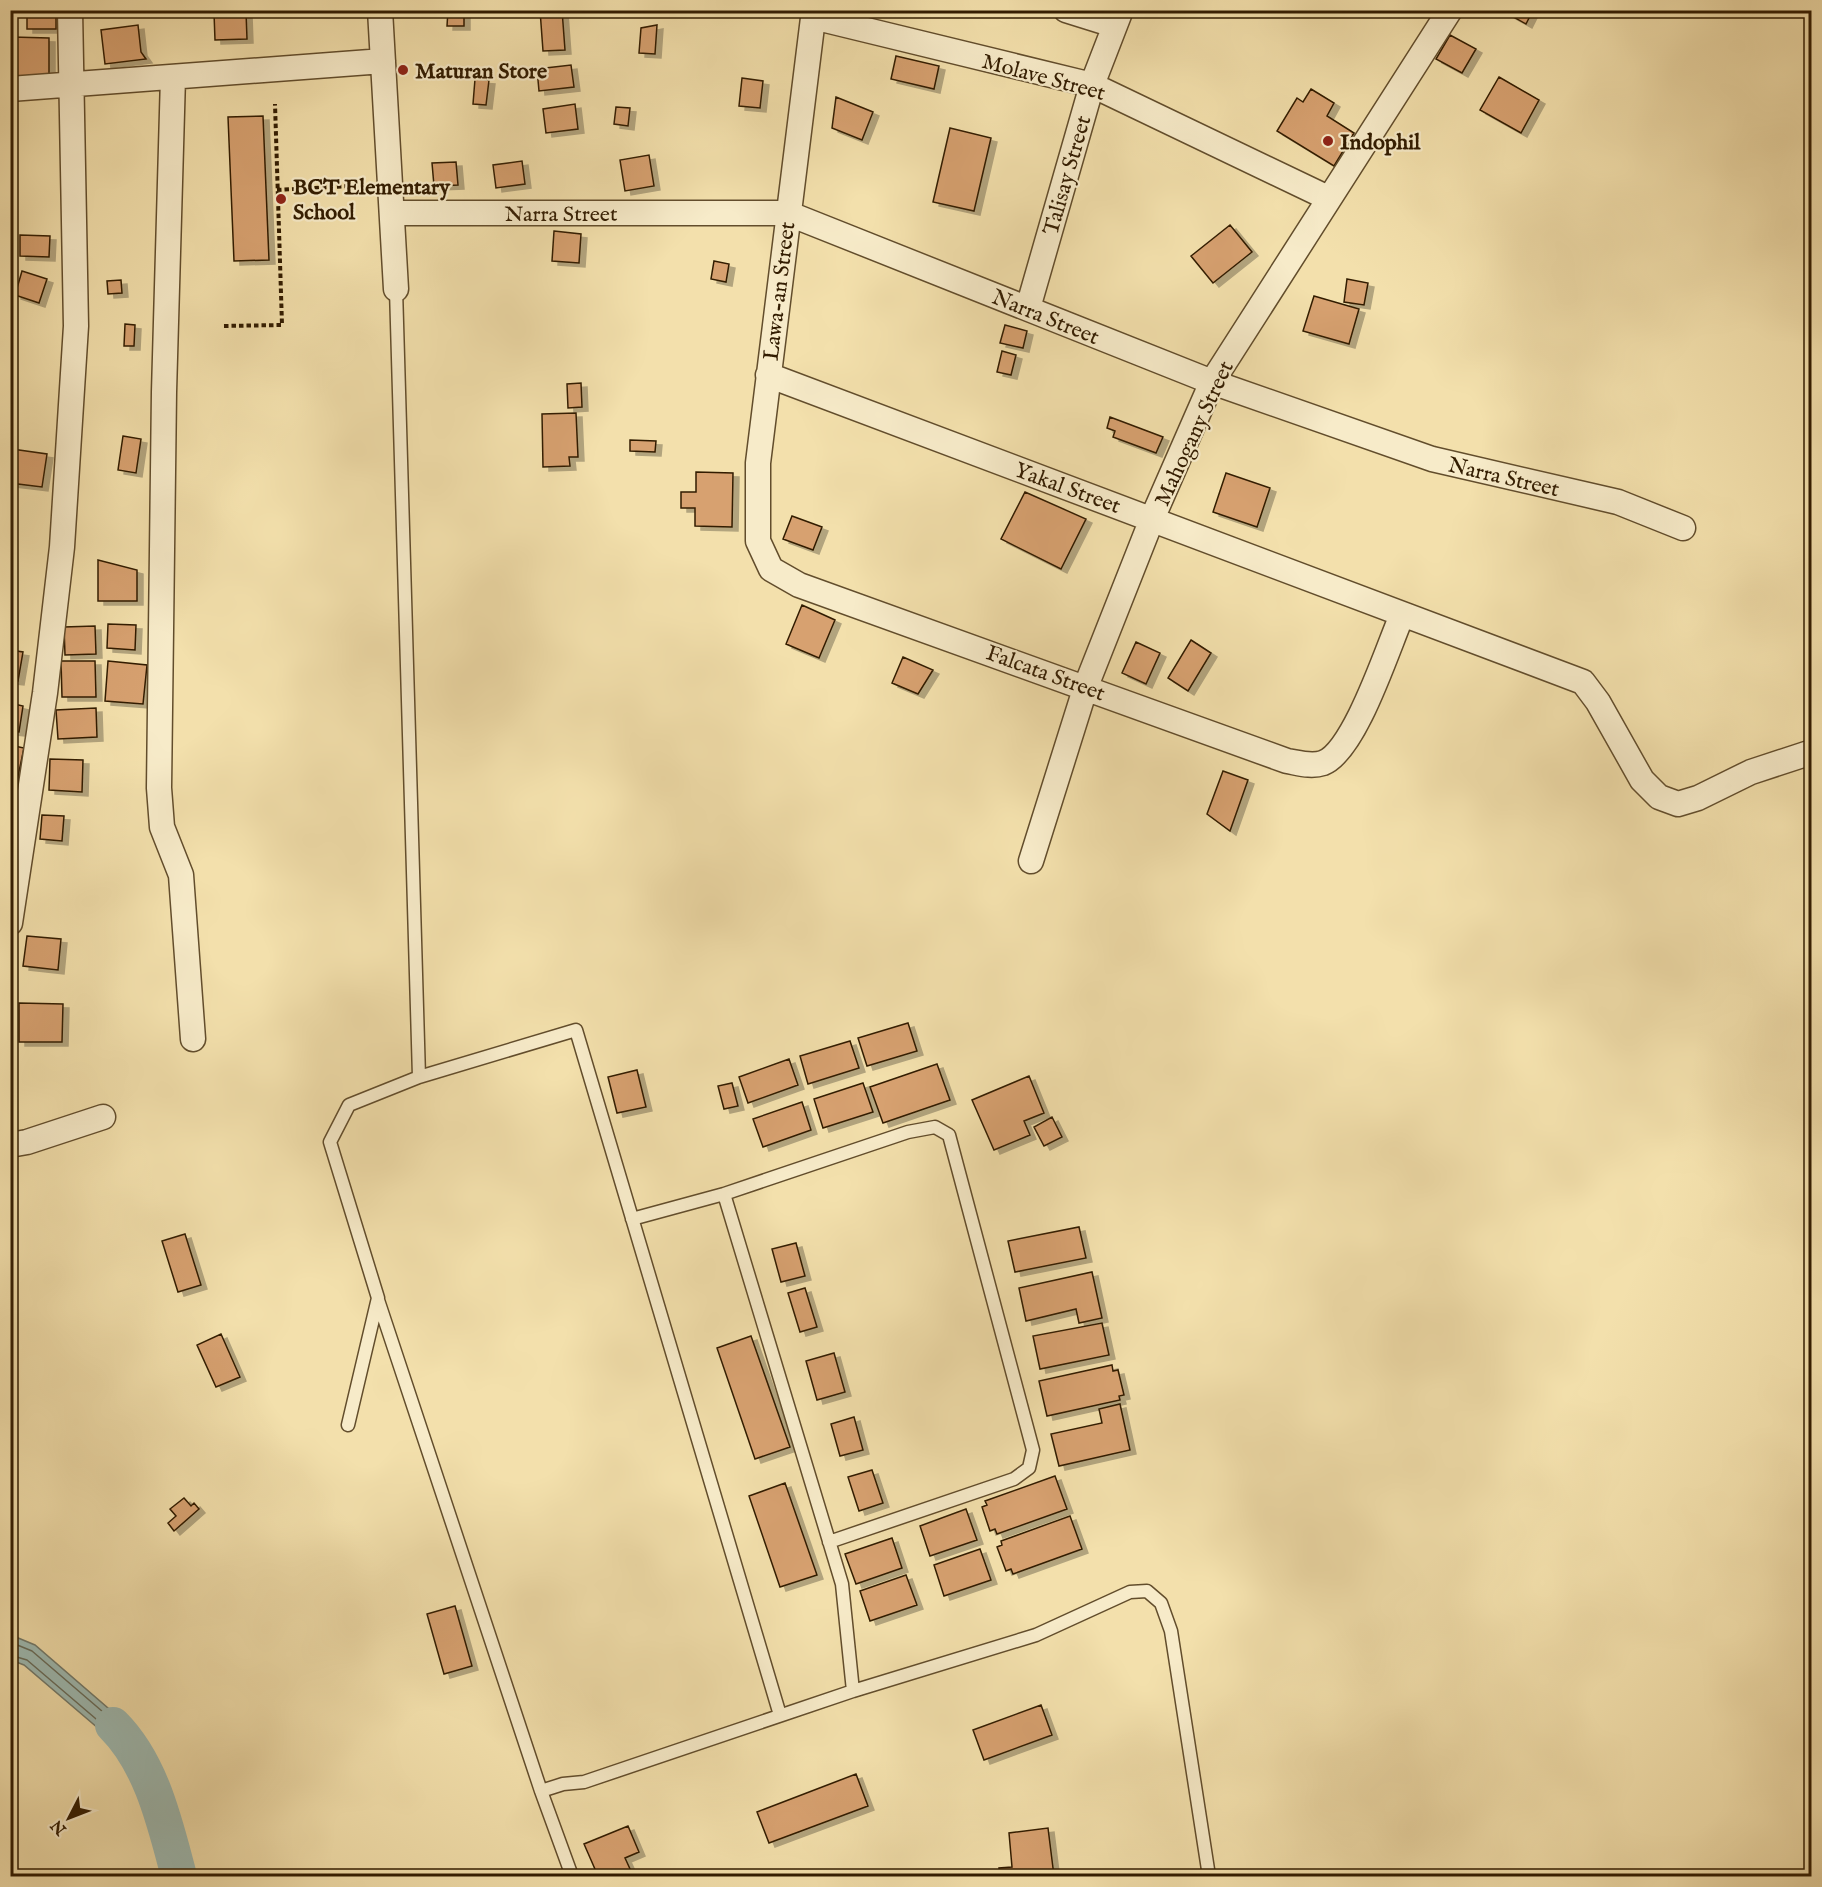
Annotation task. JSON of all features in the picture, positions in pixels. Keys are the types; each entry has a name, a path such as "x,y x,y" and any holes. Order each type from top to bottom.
{"street":[{"path":"10,923 45,693 62,547 76,326 70,10"},
{"path":"380,10 396,289"},
{"path":"1066,10 1118,18"},
{"name":"Mahogany Street","path":"1031,861 1086,686 1152,519 1212,382 1450,10"},
{"name":"Molave Street","path":"814,14 1092,85 1328,198"},
{"name":"Lawa-an Street","path":"771,569 758,541 758,462 787,213 814,14"},
{"name":"Talisay Street","path":"1028,308 1092,85 1118,18"},
{"path":"10,89 383,62"},
{"path":"173,77 164,392 159,788 162,827 181,875 193,1039"},
{"name":"Narra Street","path":"392,213 787,213 1212,382 1432,459 1618,502 1683,528"},
{"name":"Yakal Street","path":"768,375 1583,682 1598,702 1642,780 1659,797 1678,804 1698,798 1751,772 1812,752"},
{"name":"Falcata Street","path":"771,569 799,585 1086,686 1287,761 1310,765 1324,763 1335,755 1355,726 1402,615"},
{"path":"10,1145 27,1143 103,1117"}],"lane":[{"path":"396,289 419,1077"},
{"path":"572,1876 541,1791 378,1298 330,1142 349,1105 419,1077 576,1030 780,1715"},
{"path":"632,1219 724,1194 908,1132 935,1127 949,1134 1033,1450 1029,1468 1014,1479 830,1542"},
{"path":"724,1194 842,1584 854,1691"},
{"path":"348,1425 378,1298"},
{"path":"541,1791 563,1784 584,1782 780,1715 1036,1635 1130,1592 1147,1591 1161,1603 1171,1631 1209,1876"}],"path":[{"path":"224,326 282,325 275,104"},
{"path":"277,190 390,184"}],"water":[{"path":"11,1635 35,1645 123,1721 140,1764 24,1665 11,1660"}],"building":[{"path":"27,10 56,10 56,29 27,29"},
{"path":"448,10 464,10 464,26 447,26"},
{"path":"540,10 562,10 565,50 543,51"},
{"path":"1501,10 1533,10 1526,24"},
{"path":"246,12 247,39 215,40 214,13"},
{"path":"138,25 141,52 146,59 105,64 101,30"},
{"path":"657,25 655,54 639,53 641,28"},
{"path":"1450,35 1476,49 1462,73 1436,59"},
{"path":"12,37 49,38 49,78 11,77"},
{"path":"896,56 939,66 934,89 891,79"},
{"path":"571,65 574,87 539,91 537,69"},
{"path":"1499,77 1539,100 1521,133 1480,110"},
{"path":"742,78 763,81 760,108 739,106"},
{"path":"475,79 489,80 486,105 473,104"},
{"path":"1311,89 1334,103 1327,116 1354,133 1334,166 1277,131 1297,98 1303,102"},
{"path":"836,97 873,112 862,140 832,128"},
{"path":"575,104 578,129 546,133 543,109"},
{"path":"616,107 630,108 628,126 614,124"},
{"path":"263,116 269,260 234,261 228,117"},
{"path":"950,128 991,138 974,211 933,202"},
{"path":"649,155 654,186 625,191 620,160"},
{"path":"522,161 525,184 496,188 493,165"},
{"path":"456,162 458,185 434,186 432,163"},
{"path":"1230,225 1252,252 1213,283 1191,256"},
{"path":"554,231 581,234 579,263 552,261"},
{"path":"20,235 50,236 49,257 20,256"},
{"path":"714,261 729,264 726,282 711,279"},
{"path":"22,271 47,279 39,303 15,295"},
{"path":"1347,279 1368,283 1364,305 1344,302"},
{"path":"121,280 122,293 108,294 107,281"},
{"path":"1314,296 1359,309 1349,344 1303,331"},
{"path":"125,324 135,325 134,346 124,346"},
{"path":"1005,325 1027,331 1023,348 1000,343"},
{"path":"1002,351 1016,355 1011,375 997,372"},
{"path":"581,383 582,407 568,408 567,384"},
{"path":"576,413 578,457 569,457 570,466 543,467 542,414"},
{"path":"1110,417 1163,437 1156,453 1113,437 1115,431 1107,428"},
{"path":"123,436 141,439 136,473 118,470"},
{"path":"630,440 656,441 655,452 630,451"},
{"path":"12,449 47,454 42,487 10,483"},
{"path":"696,472 733,473 732,527 695,526 695,508 681,508 681,492 696,492"},
{"path":"1226,473 1270,488 1257,527 1213,512"},
{"path":"1025,492 1086,519 1061,569 1001,539"},
{"path":"792,516 822,527 813,550 783,539"},
{"path":"98,560 137,570 137,601 98,601"},
{"path":"802,605 835,620 819,658 786,644"},
{"path":"108,624 136,625 135,650 107,648"},
{"path":"95,626 96,654 65,655 64,627"},
{"path":"1191,640 1211,653 1188,691 1168,678"},
{"path":"1136,642 1160,653 1146,684 1122,673"},
{"path":"10,650 23,652 18,681 10,680"},
{"path":"903,657 933,670 918,694 892,683"},
{"path":"61,661 95,661 96,697 62,697"},
{"path":"108,661 147,665 143,704 105,701"},
{"path":"10,703 23,706 19,732 10,731"},
{"path":"96,708 97,737 58,739 56,710"},
{"path":"10,745 24,748 17,781 10,779"},
{"path":"50,759 83,760 82,792 49,790"},
{"path":"1223,771 1248,780 1230,831 1207,814"},
{"path":"42,815 64,816 62,841 40,839"},
{"path":"27,936 61,939 58,970 23,966"},
{"path":"19,1003 63,1004 62,1042 19,1042"},
{"path":"908,1023 917,1051 867,1066 858,1038"},
{"path":"850,1041 859,1068 808,1084 800,1056"},
{"path":"789,1059 798,1085 748,1103 739,1077"},
{"path":"937,1064 950,1100 883,1123 870,1087"},
{"path":"637,1070 646,1107 617,1113 608,1077"},
{"path":"1029,1076 1044,1113 1024,1121 1030,1135 994,1150 972,1100"},
{"path":"732,1083 738,1106 724,1109 718,1086"},
{"path":"863,1083 873,1112 823,1128 814,1099"},
{"path":"802,1102 811,1130 763,1147 753,1119"},
{"path":"1052,1117 1062,1137 1044,1146 1034,1127"},
{"path":"1079,1227 1086,1258 1015,1272 1008,1241"},
{"path":"185,1234 201,1285 178,1292 162,1241"},
{"path":"796,1243 805,1276 781,1282 772,1249"},
{"path":"1092,1272 1102,1318 1079,1323 1076,1309 1026,1321 1019,1288"},
{"path":"805,1288 817,1327 800,1332 788,1293"},
{"path":"1102,1323 1109,1355 1040,1369 1033,1336"},
{"path":"221,1334 240,1377 216,1387 197,1345"},
{"path":"751,1336 790,1447 755,1459 717,1348"},
{"path":"834,1353 845,1392 817,1400 806,1361"},
{"path":"1112,1365 1113,1371 1118,1370 1124,1395 1119,1396 1120,1400 1047,1416 1039,1381"},
{"path":"1120,1404 1130,1450 1059,1466 1051,1434 1102,1423 1099,1409"},
{"path":"854,1417 863,1450 840,1456 831,1424"},
{"path":"872,1470 883,1503 859,1511 848,1477"},
{"path":"1055,1476 1067,1509 997,1534 995,1529 990,1531 982,1507 987,1505 985,1501"},
{"path":"785,1483 817,1575 780,1587 749,1496"},
{"path":"184,1498 191,1506 194,1503 199,1509 174,1531 168,1523 176,1516 170,1509"},
{"path":"966,1509 977,1540 930,1556 920,1526"},
{"path":"1070,1516 1082,1549 1013,1574 1011,1569 1006,1571 997,1547 1002,1545 1001,1541"},
{"path":"892,1538 902,1568 856,1584 845,1554"},
{"path":"980,1549 991,1580 944,1596 934,1565"},
{"path":"906,1575 917,1605 870,1621 860,1591"},
{"path":"455,1606 472,1666 444,1674 427,1614"},
{"path":"1041,1705 1052,1735 984,1760 973,1730"},
{"path":"856,1774 868,1806 769,1843 757,1812"},
{"path":"628,1826 639,1852 625,1858 631,1871 618,1876 598,1876 584,1844"},
{"path":"1048,1828 1054,1876 1000,1876 999,1868 1012,1867 1009,1833"}],"waterway":[{"path":"113,1725 138,1758 147,1776 162,1816 179,1876"}],"place":[{"name":"Maturan Store","path":"403,70"},
{"name":"Indophil","path":"1328,141"},
{"name":"BCT Elementary School","path":"281,199"}]}
